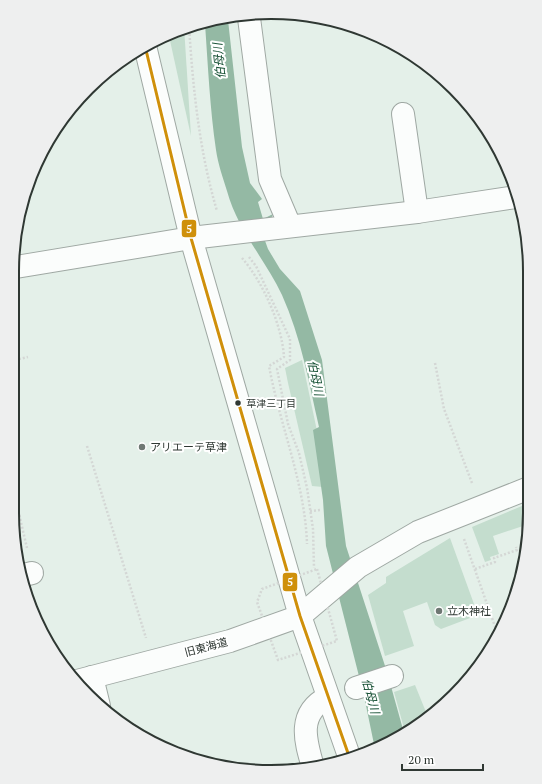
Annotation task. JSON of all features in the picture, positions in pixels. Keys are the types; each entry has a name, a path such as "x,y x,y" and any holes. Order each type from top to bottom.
{"street":[{"path":"248,20 270,179 285,226"},
{"path":"147,52 191,238 300,616 348,753"},
{"path":"403,114 417,212"},
{"path":"19,266 191,238 417,212 512,198"},
{"path":"456,516 523,490"},
{"name":"旧東海道","path":"84,679 230,641 300,616 327,595 358,567 418,532 456,516"},
{"path":"356,688 392,676"},
{"path":"311,762 304,739 305,728 313,708 319,702 328,697"}],"path":[{"path":"189,32 192,68 202,150 209,185 224,234 259,281 283,339 284,357 269,366 275,402 299,482 307,550"},
{"path":"224,234 243,249 256,266 290,339 290,360 277,369 288,424 299,453 310,511 313,529 314,570"},
{"path":"19,359 28,358"},
{"path":"435,363 444,409 480,506"},
{"path":"87,446 153,661"},
{"path":"310,511 322,510"},
{"path":"456,516 495,627"},
{"path":"21,540 24,562"},
{"path":"475,569 495,562 494,558 517,550 516,547"},
{"path":"307,565 308,572"},
{"path":"257,602 262,589"}],"shaded area":[{"path":"184,34 185,42 191,136 170,40"},
{"path":"302,360 320,445 323,487 312,486 285,368"},
{"path":"523,506 522,526 493,536 499,554 490,557 491,560 485,562 472,527"},
{"path":"450,538 478,615 441,629 435,625 427,602 403,611 414,646 385,656 368,595 386,583 386,577"},
{"path":"415,685 426,712 404,727 394,692"}],"water":[{"name":"伯母川","path":"228,23 242,147 250,183 262,199 258,202 263,219 273,214 264,238 268,249 280,269 300,291 322,360 346,546 387,672 403,728 374,743 364,696 326,546 323,500 313,430 319,427 304,360 289,311 282,295 245,232 232,205 217,155 211,103 205,28"}],"transit line":[{"name":"5","path":"147,52 191,238 300,616 348,753"}],"place":[{"name":"草津三丁目","path":"238,403"},
{"name":"アリエーテ草津","path":"142,447"},
{"name":"立木神社","path":"439,611"}]}
